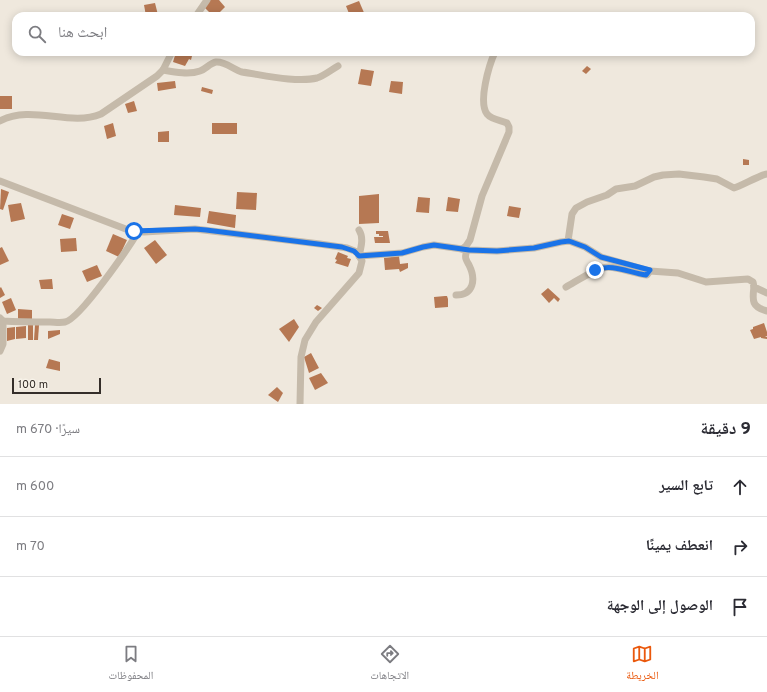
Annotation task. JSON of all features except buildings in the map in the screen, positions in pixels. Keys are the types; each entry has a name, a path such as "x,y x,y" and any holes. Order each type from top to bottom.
{"street":[{"path":"199,12 207,0"},
{"path":"0,121 7,117 32,114 77,118 95,117 106,112 124,98 147,84 163,70 170,56"},
{"path":"456,296 469,292 472,283 470,266 466,259 464,250 468,243 482,196 509,132 507,123 491,117 484,108 485,85 494,56"},
{"path":"163,70 196,72 203,70 214,62 219,62 234,70 242,72 281,78 306,79 319,77 338,66"},
{"path":"568,241 572,214 576,208 587,202 607,195 616,189 635,186 654,177 679,174 718,180 734,188 758,178 763,174 767,174"},
{"path":"0,181 77,210 122,229 138,232 195,229 206,230 342,247 354,251 359,256 362,265 359,273 316,322 305,340 302,357 301,403"},
{"path":"359,230 362,234 362,241 359,256"},
{"path":"0,351 3,344 2,320 64,322 71,319 84,306 117,263 138,232"},
{"path":"359,256 402,253 434,245 464,250 497,251 534,248 568,241 585,247 601,257 650,270 678,272 706,282 748,278 753,282 754,287 752,297 755,304 760,309 767,311"},
{"path":"566,287 595,270 606,267 646,275 650,270"},
{"path":"754,287 767,293"}],"route":[{"path":"134,231 206,230 342,247 357,252 359,256 402,253 434,245 469,250 497,251 534,248 569,241 585,247 601,257 650,270 646,275 610,267 595,270"}]}
